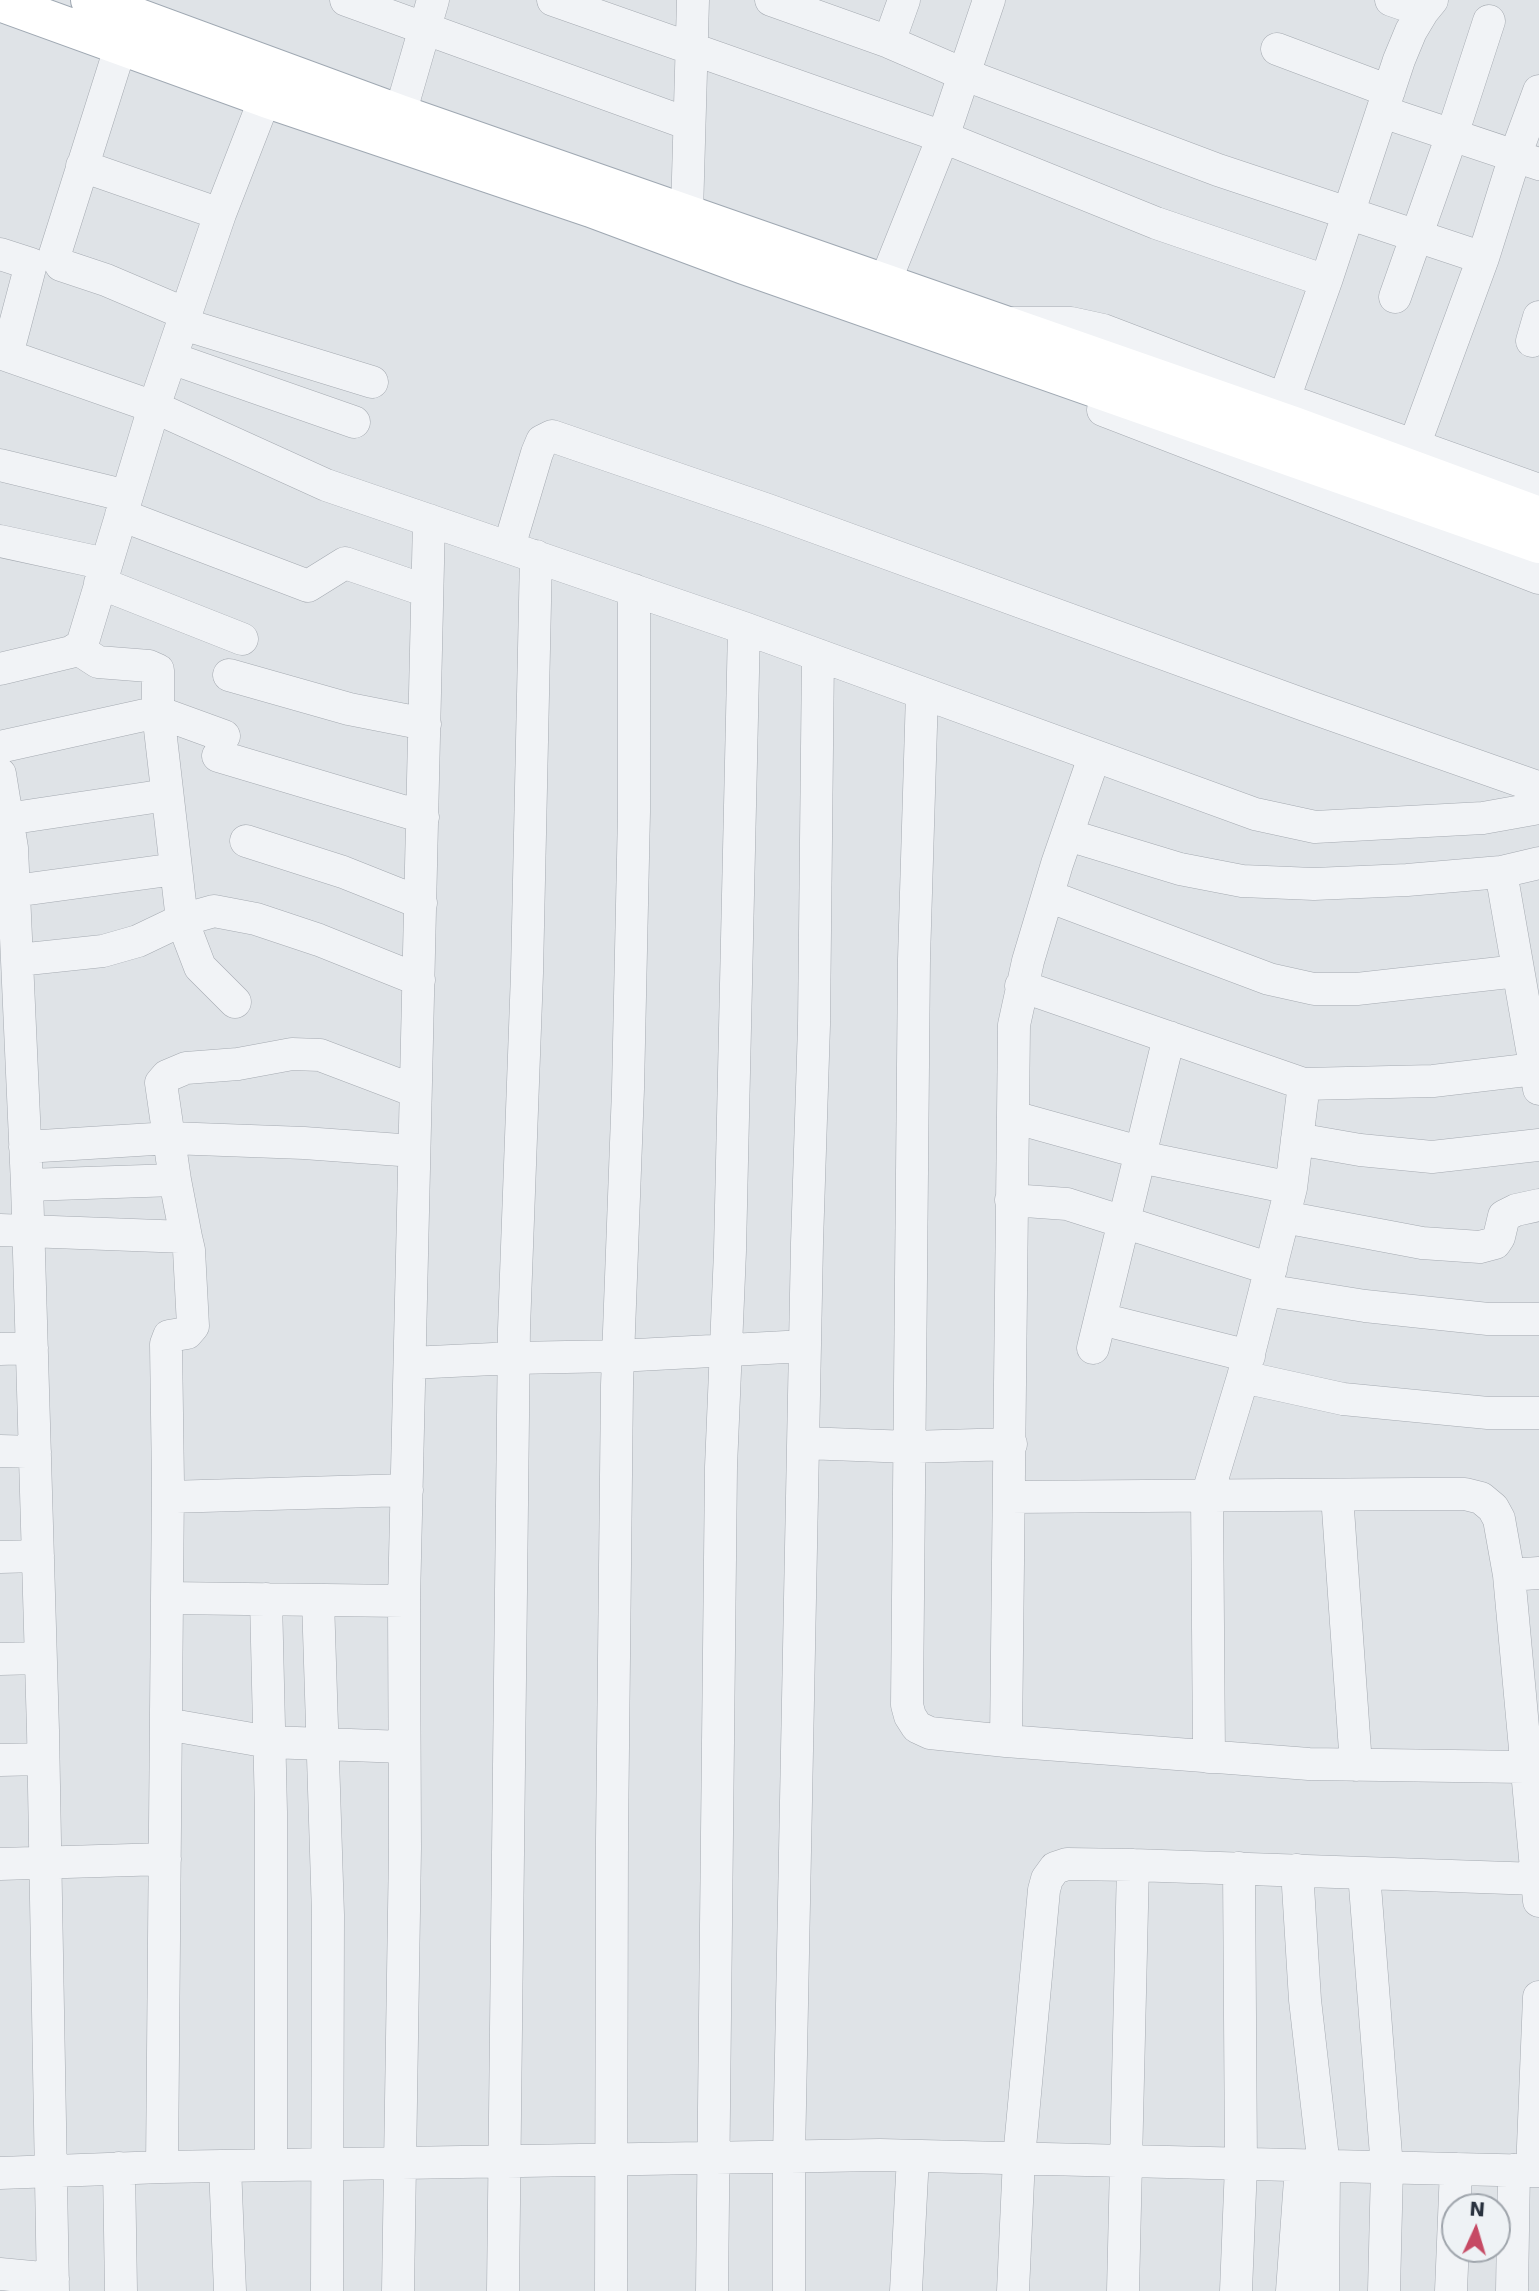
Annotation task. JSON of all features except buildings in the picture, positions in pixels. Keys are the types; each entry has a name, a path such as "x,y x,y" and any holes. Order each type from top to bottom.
{"main road":[{"path":"90,0 271,82 683,227 1539,544"},
{"path":"0,2 121,45 400,114 683,227 885,282 1001,323 1065,367 1294,426 1539,516"}],"street":[{"path":"346,0 428,14 689,124"},
{"path":"553,0 943,137 1156,223 1326,281"},
{"path":"683,227 693,0"},
{"path":"771,0 827,10 889,42 963,74 1218,170 1483,258"},
{"path":"889,42 904,0"},
{"path":"885,282 943,137 989,0"},
{"path":"1284,399 1411,31 1428,6 1391,0"},
{"path":"400,114 428,14"},
{"path":"1395,297 1489,21"},
{"path":"121,45 55,247 56,260 61,265 106,280 184,319 372,382"},
{"path":"1277,49 1452,135 1527,160"},
{"path":"0,669 78,649 82,645 154,407 220,214 271,82"},
{"path":"1414,446 1483,258 1527,160 1539,90"},
{"path":"82,166 220,214"},
{"path":"0,254 31,264 3,354 154,407 326,485 744,628 1255,814 1315,827 1483,818 1539,808"},
{"path":"1001,323 1071,323 1103,330 1284,399 1539,490"},
{"path":"171,358 354,422"},
{"path":"1065,367 1081,399 1101,409 1539,578"},
{"path":"503,2291 514,1358 527,973 523,551 537,453 542,442 552,436 768,510 1532,785 1539,790"},
{"path":"0,465 124,505 308,586 345,563 427,591"},
{"path":"398,2291 404,1601 429,520"},
{"path":"0,541 103,574 242,639"},
{"path":"611,2291 618,1356 635,812 634,590"},
{"path":"712,2291 722,1467 730,1251 744,628"},
{"path":"78,649 98,662 154,667 159,676 158,712 182,920 200,967 235,1002"},
{"path":"789,2291 789,2156 814,999 818,655"},
{"path":"229,675 349,709 425,724"},
{"path":"922,693 914,960 907,1704 910,1716 917,1727 930,1733 1006,1741 1309,1764 1525,1767"},
{"path":"0,747 158,712 221,746 424,817"},
{"path":"1006,1741 1014,1025 1021,986 1094,757"},
{"path":"0,774 7,820 9,886 18,960 10,1001 27,1185 14,1231 32,1348 53,2285 0,2274"},
{"path":"7,820 167,795"},
{"path":"1068,835 1180,869 1242,881 1314,884 1407,880 1500,872 1539,863"},
{"path":"246,841 343,872 421,903"},
{"path":"9,886 176,869"},
{"path":"1021,986 1304,1084 1537,1079 1524,958 1500,872"},
{"path":"1048,896 1269,979 1314,989 1357,989 1524,958"},
{"path":"18,960 103,951 138,941 182,920 214,911 256,919 319,940 419,981"},
{"path":"1169,1037 1122,1220 1097,1333 1246,1367 1342,1399 1488,1413 1539,1413"},
{"path":"162,2167 168,1497 166,1344 169,1336 187,1333 192,1329 194,1321 191,1268 161,1083 167,1076 186,1068 237,1064 292,1054 320,1055 415,1091"},
{"path":"1209,1757 1207,1496 1246,1367 1288,1202 1304,1084"},
{"path":"1013,1117 1139,1152 1150,1159 1422,1243 1480,1247 1495,1243 1504,1216 1516,1210 1539,1205"},
{"path":"25,1147 170,1138 304,1143 414,1151"},
{"path":"1297,1139 1360,1150 1432,1157 1539,1144"},
{"path":"27,1185 175,1180"},
{"path":"1012,1200 1067,1204 1122,1220 1268,1280 1365,1306 1488,1319 1539,1319"},
{"path":"14,1231 186,1237"},
{"path":"410,1363 805,1346"},
{"path":"0,1349 32,1348"},
{"path":"804,1443 910,1447 1011,1444"},
{"path":"0,1451 35,1452"},
{"path":"168,1497 407,1490"},
{"path":"1337,1494 1356,1765"},
{"path":"1010,1497 1465,1494 1481,1498 1493,1508 1524,1574 1525,1767 1538,1890 1364,1872 1067,1864 1055,1868 1046,1878 1019,2158 1013,2291"},
{"path":"0,1557 38,1556"},
{"path":"167,1598 404,1601"},
{"path":"266,1599 271,2165"},
{"path":"318,1600 328,1915 327,2291"},
{"path":"0,1659 40,1657"},
{"path":"166,1724 269,1742 404,1747"},
{"path":"0,1760 43,1759"},
{"path":"0,1864 165,1859"},
{"path":"1124,2291 1133,1865"},
{"path":"1236,2291 1241,2165 1239,1868"},
{"path":"1297,1870 1313,2167 1323,2291"},
{"path":"1364,1872 1387,2168 1384,2291"},
{"path":"1521,2281 1539,1997"},
{"path":"906,2291 913,2155"},
{"path":"0,2173 400,2162 913,2155 1528,2171"},
{"path":"225,2166 230,2291"},
{"path":"1292,2291 1313,2167"},
{"path":"119,2168 121,2291"},
{"path":"1451,2291 1456,2169"}]}
